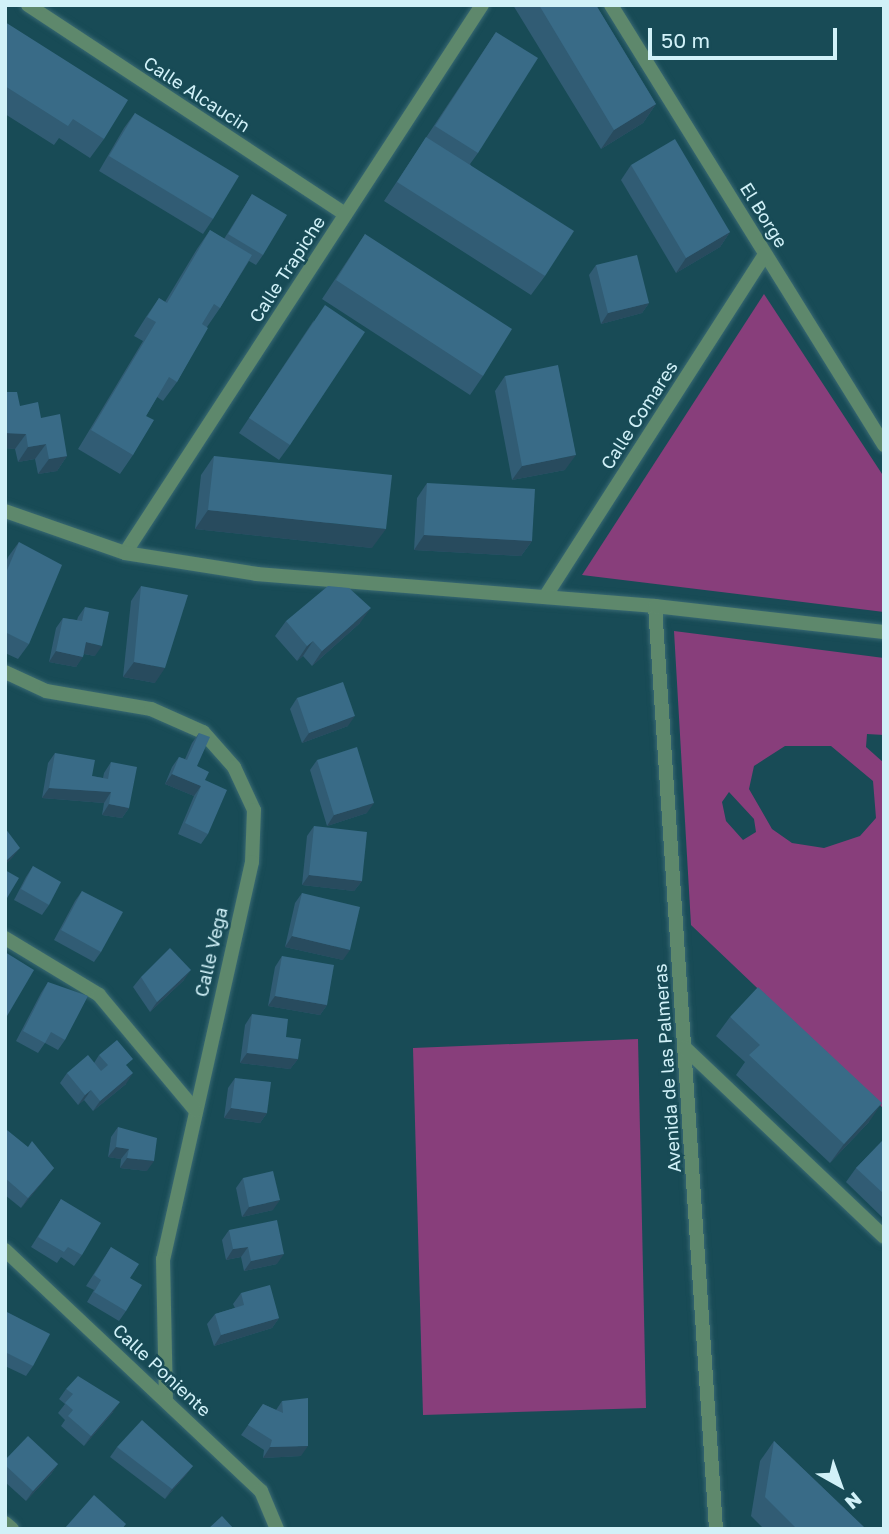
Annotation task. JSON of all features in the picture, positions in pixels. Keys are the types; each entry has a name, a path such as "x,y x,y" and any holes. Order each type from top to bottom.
{"street":[{"name":"Calle Alcaucin","path":"28,5 345,214"},
{"name":"Calle Trapiche","path":"125,553 482,5"},
{"name":"El Borge","path":"611,5 884,446"},
{"name":"Calle Comares","path":"545,597 765,254"},
{"path":"5,511 125,553 257,574 655,606 884,632"},
{"name":"Avenida de las Palmeras","path":"655,606 716,1529"},
{"name":"Calle Vega","path":"5,672 46,691 151,709 203,732 234,767 254,810 251,862 163,1259 166,1400"},
{"path":"5,938 99,995 195,1110"},
{"path":"685,1048 884,1237"},
{"name":"Calle Poniente","path":"5,1250 261,1491 277,1529"},
{"path":"5,1523 12,1529"}],"shaded area":[{"path":"764,294 884,477 884,612 582,575"},
{"path":"674,631 884,658 884,735 867,734 866,747 884,763 884,1109 691,925","holes":["785,746 831,746 873,781 876,818 860,836 824,848 792,843 772,829 749,789 754,766","729,792 754,819 756,832 743,840 726,821 722,802"]},
{"path":"638,1039 646,1408 423,1415 413,1048"}],"building":[{"path":"539,5 596,5 656,104 614,130"},
{"path":"5,22 128,100 104,139 73,119 68,126 5,86"},
{"path":"496,32 538,58 478,153 435,126"},
{"path":"135,113 239,176 213,219 109,156"},
{"path":"426,137 574,231 545,276 397,182"},
{"path":"675,139 730,232 686,258 631,165"},
{"path":"252,194 287,215 263,255 228,234"},
{"path":"210,230 252,255 220,308 214,304 202,324 208,328 177,382 169,377 146,416 154,420 133,455 91,430 156,322 147,317 159,298 167,303"},
{"path":"365,234 512,329 483,376 336,280"},
{"path":"637,255 649,303 608,313 596,265"},
{"path":"325,305 365,332 290,445 249,418"},
{"path":"558,365 576,455 522,466 505,376"},
{"path":"5,392 17,392 20,406 38,402 41,418 60,414 67,456 49,459 46,444 28,447 26,434 5,433"},
{"path":"214,456 392,475 386,529 208,510"},
{"path":"427,483 535,489 532,541 424,535"},
{"path":"19,542 62,565 29,644 5,632 5,575"},
{"path":"141,586 188,595 165,668 134,662"},
{"path":"328,586 349,588 371,608 322,651 313,641 307,646 286,621"},
{"path":"85,607 109,612 102,646 86,642 83,657 56,651 63,618 82,621"},
{"path":"343,682 355,716 309,733 297,698"},
{"path":"199,733 210,737 197,766 209,772 205,780 227,790 208,834 185,823 201,786 172,774 179,757 187,760"},
{"path":"357,747 374,803 334,815 317,760"},
{"path":"55,753 95,760 92,776 108,779 111,762 137,767 129,808 109,804 111,792 49,788"},
{"path":"314,826 367,832 362,881 309,875"},
{"path":"5,828 20,848 5,862"},
{"path":"33,866 61,882 49,905 21,889"},
{"path":"5,870 19,878 7,898 5,897"},
{"path":"82,891 123,912 101,952 61,930"},
{"path":"302,893 360,907 350,950 292,936"},
{"path":"170,948 191,970 157,1002 141,977"},
{"path":"5,952 34,970 7,1016 5,1015"},
{"path":"282,956 334,965 327,1005 275,996"},
{"path":"48,982 88,996 65,1040 51,1032 45,1043 23,1031"},
{"path":"758,987 882,1103 844,1144 749,1055 760,1045 730,1017"},
{"path":"252,1014 288,1019 286,1037 301,1039 298,1059 247,1053"},
{"path":"117,1040 133,1059 126,1065 133,1073 100,1101 91,1090 85,1095 67,1073 88,1055 101,1071 108,1065 99,1055"},
{"path":"235,1078 271,1082 267,1113 231,1108"},
{"path":"118,1127 157,1138 154,1161 127,1158 129,1149 116,1147"},
{"path":"7,1130 28,1147 32,1141 54,1168 28,1198 5,1178"},
{"path":"884,1139 884,1194 856,1168"},
{"path":"273,1171 280,1200 249,1207 243,1178"},
{"path":"61,1199 101,1223 82,1255 68,1247 64,1252 38,1237"},
{"path":"277,1220 284,1254 251,1261 248,1247 233,1249 229,1230"},
{"path":"111,1247 139,1264 130,1278 142,1285 126,1311 94,1292 101,1280 94,1275"},
{"path":"270,1285 279,1318 221,1335 215,1314 244,1305 241,1293"},
{"path":"5,1311 50,1334 33,1366 5,1352"},
{"path":"78,1376 120,1402 91,1436 68,1416 73,1410 65,1403 73,1394 66,1389"},
{"path":"308,1398 308,1446 270,1447 272,1440 248,1425 263,1404 283,1413 282,1401"},
{"path":"142,1420 193,1466 172,1489 117,1447"},
{"path":"28,1436 58,1464 33,1491 5,1465 5,1460"},
{"path":"774,1441 866,1529 797,1529 765,1497"},
{"path":"94,1495 126,1524 122,1529 65,1528"},
{"path":"222,1516 234,1529 208,1529"}]}
